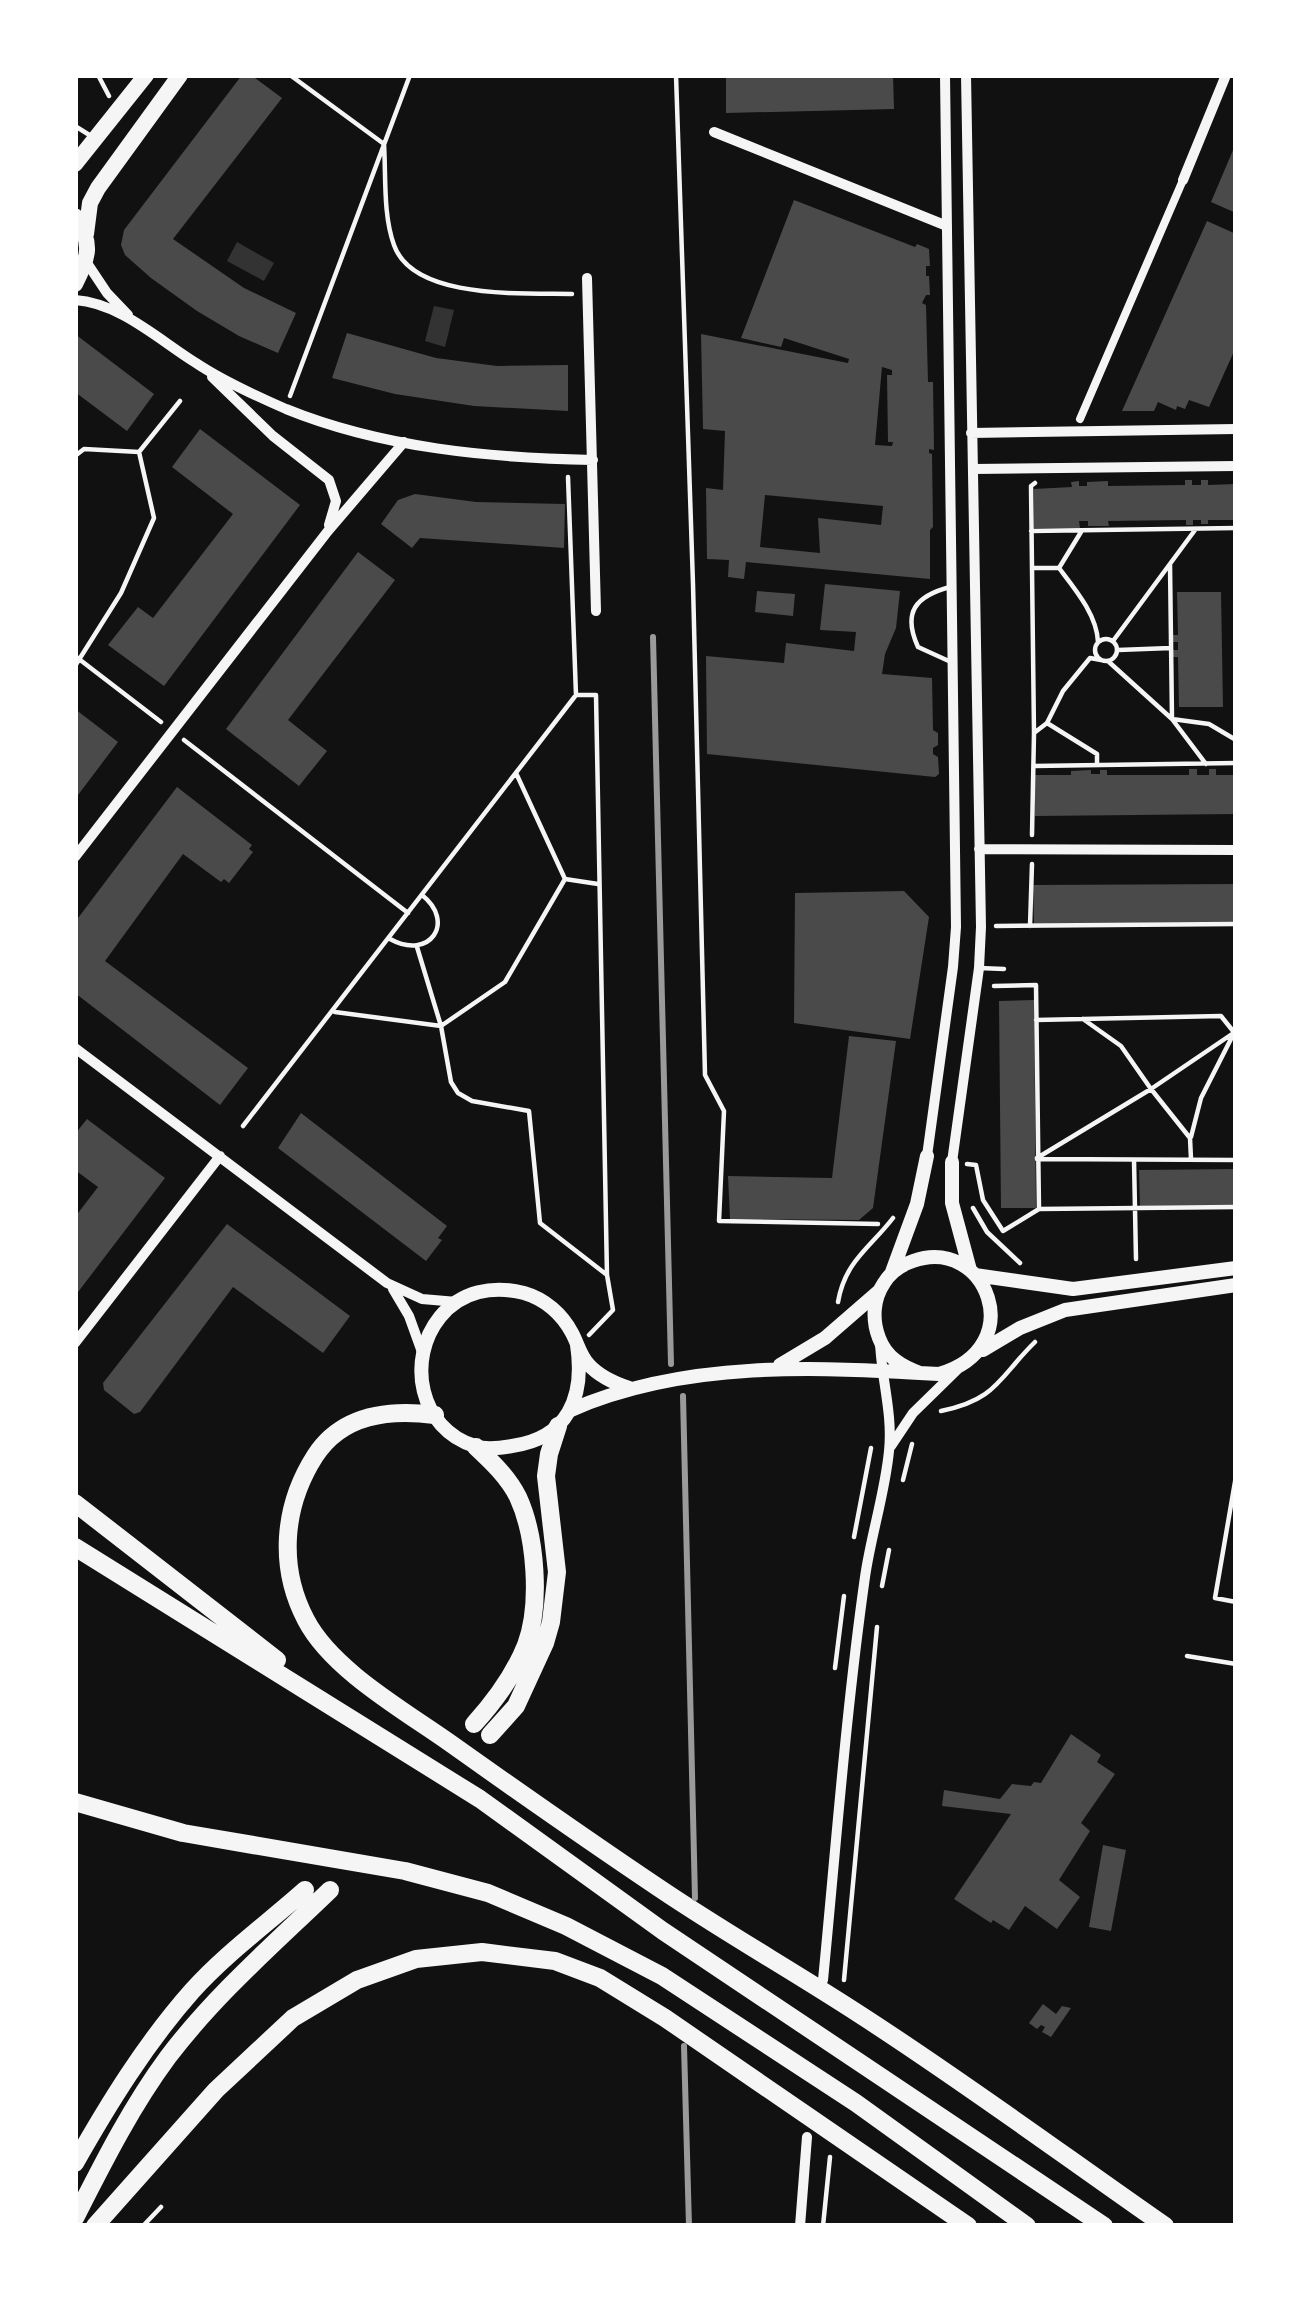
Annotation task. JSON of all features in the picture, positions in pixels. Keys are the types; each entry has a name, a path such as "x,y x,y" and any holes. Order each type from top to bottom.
{"highway":[{"path":"435,1415 376,1413 332,1434 296,1492 286,1528 290,1571 306,1622 326,1649 412,1716 662,1890 863,2016 1165,2226"},
{"path":"476,1447 506,1477 519,1499 533,1553 534,1584 527,1643 482,1729 515,1706 551,1622 557,1572 546,1476 558,1426"},
{"path":"75,1503 347,1714"},
{"path":"75,1547 480,1798 663,1930 1107,2226"},
{"path":"75,1799 183,1833 405,1870 488,1893 566,1926 662,1976 856,2104 1027,2226"},
{"path":"75,2163 148,2045 194,1989 305,1890"},
{"path":"75,2218 115,2140 166,2060 212,2004 330,1890"},
{"path":"95,2226 216,2090 293,2018 358,1980 416,1959 482,1952 555,1961 600,1978 968,2226"}],"main road":[{"path":"75,164 146,75"},
{"path":"75,284 88,247 90,203 180,75"},
{"path":"75,216 86,234"},
{"path":"920,1373 890,1356 880,1341 874,1307 917,1204 927,1156"},
{"path":"957,1163 952,1203 972,1272 988,1294 991,1310 991,1325 978,1353"},
{"path":"891,1274 904,1264 938,1257 972,1272 1073,1289 1236,1268"},
{"path":"571,1410 629,1388 770,1369 939,1374 958,1369 1034,1322 1081,1306 1236,1285"},
{"path":"577,1345 578,1395 571,1410 558,1426 530,1443 476,1447 452,1433 435,1415 421,1385 422,1352 436,1322 457,1302 487,1290 528,1294 546,1303 570,1329 593,1369 629,1388"},
{"path":"770,1369 816,1345 880,1291"}],"street":[{"path":"927,1156 956,927 945,75"},
{"path":"957,1163 981,927 966,75"},
{"path":"1080,419 1226,75"},
{"path":"714,132 947,226"},
{"path":"85,260 138,326"},
{"path":"587,278 596,611"},
{"path":"75,300 104,306 201,367 285,408 369,434 461,452 593,460"},
{"path":"201,367 273,436 329,480 336,501 328,531"},
{"path":"971,433 1236,429"},
{"path":"75,857 328,531 404,442"},
{"path":"973,469 1236,466"},
{"path":"979,849 1236,850"},
{"path":"75,1048 387,1283 409,1316 422,1352"},
{"path":"75,1343 220,1156"},
{"path":"387,1283 422,1299 457,1302"},
{"path":"823,1980 850,1694 866,1572 890,1449 880,1341"},
{"path":"890,1449 913,1413 958,1369"},
{"path":"800,2226 807,2137"}],"lane":[{"path":"75,126 95,140"},
{"path":"950,587 921,599 910,626 918,647 952,663"},
{"path":"979,968 1004,969"},
{"path":"143,2226 161,2207"}],"path":[{"path":"290,75 384,144"},
{"path":"285,408 410,75"},
{"path":"676,75 705,1075 724,1111 719,1221 878,1224"},
{"path":"384,144 394,248 413,273 444,285 509,293 588,294"},
{"path":"139,452 180,401"},
{"path":"75,456 84,449 139,452"},
{"path":"139,452 154,518 121,593 77,661 408,913"},
{"path":"243,1126 576,695 567,460"},
{"path":"1030,926 1034,766 1031,486 1051,481 1052,468"},
{"path":"1031,531 1236,528"},
{"path":"1098,642 1110,640 1195,529"},
{"path":"1059,568 1082,530"},
{"path":"1170,564 1172,719"},
{"path":"1032,568 1059,568"},
{"path":"1034,733 1047,723 1098,642 1087,609 1059,568"},
{"path":"1098,633 1118,650"},
{"path":"1118,650 1171,648"},
{"path":"1090,658 1105,661 1118,650"},
{"path":"1095,651 1172,719 1207,764"},
{"path":"576,695 596,695 607,1275 613,1310 577,1345"},
{"path":"1172,719 1209,724 1236,740"},
{"path":"1047,723 1097,754 1097,765"},
{"path":"1034,766 1236,763"},
{"path":"516,773 565,879"},
{"path":"565,879 598,884"},
{"path":"332,1012 441,1026 505,982 565,879"},
{"path":"388,938 417,947 432,937 438,920 433,904 422,895"},
{"path":"981,927 1236,924"},
{"path":"417,947 441,1026 451,1082 472,1101 529,1112 541,1223 607,1275"},
{"path":"976,986 1036,985 1039,1209"},
{"path":"1036,1019 1221,1016 1235,1033"},
{"path":"1083,1019 1121,1046 1190,1138"},
{"path":"1037,1159 1235,1033"},
{"path":"1191,1159 1190,1138 1201,1098 1235,1033"},
{"path":"1037,1159 1236,1160"},
{"path":"1133,1160 1136,1259"},
{"path":"964,1179 957,1163 976,1165 983,1200 1003,1231 1039,1209 1236,1207"},
{"path":"970,1202 987,1232 1018,1261 1027,1282"},
{"path":"1031,1345 1034,1322"},
{"path":"900,1492 915,1433"},
{"path":"1236,1476 1215,1598 1236,1602"},
{"path":"880,1601 891,1534"},
{"path":"843,1993 878,1621"},
{"path":"1187,1656 1236,1664"},
{"path":"823,2226 830,2151"}],"shaded area":[{"path":"237,242 274,263 264,281 227,261"},
{"path":"434,306 454,310 445,347 425,341"}],"building":[{"path":"242,75 251,75 282,98 173,239 244,288 296,313 278,353 197,311 151,278 125,255 121,245 124,230"},
{"path":"726,75 893,75 894,109 726,113"},
{"path":"1236,143 1236,213 1211,202"},
{"path":"794,200 929,249 930,295 922,303 926,305 928,382 933,382 930,579 746,562 744,579 728,577 729,560 707,559 706,488 723,490 725,431 703,429 701,334 848,363 849,359 784,338 781,347 741,338","holes":["882,367 892,370 887,375 888,442 892,446 875,445","765,495 883,506 881,525 818,518 820,553 760,547"]},
{"path":"1207,221 1236,234 1236,347 1209,407 1189,400 1185,409 1158,402 1154,411 1122,411"},
{"path":"347,333 436,358 497,366 568,365 568,411 474,406 332,378"},
{"path":"75,334 154,394 127,431 75,392"},
{"path":"200,429 300,505 164,686 108,645 138,607 153,618 233,514 172,467"},
{"path":"1185,480 1192,480 1192,485 1201,485 1201,480 1208,480 1208,485 1236,484 1236,520 1201,524 1193,520 1193,525 1186,525 1186,520 1108,521 1109,526 1079,521 1080,528 1034,528 1034,489 1072,487 1071,482 1079,481 1079,486 1087,486 1087,482 1108,481 1108,486 1185,485"},
{"path":"415,494 476,502 565,504 564,548 420,538 412,548 381,524 398,500"},
{"path":"358,552 395,580 288,720 327,751 299,786 226,729"},
{"path":"825,584 900,591 896,628 882,674 932,678 933,730 938,733 938,745 933,748 938,757 935,777 707,754 706,656 784,663 786,643 854,651 856,632 820,630"},
{"path":"757,591 795,594 793,616 755,612"},
{"path":"1177,592 1221,592 1223,707 1179,707 1178,657 1173,657 1173,650 1178,650 1178,642 1173,642 1173,635 1178,635"},
{"path":"75,709 118,742 75,799"},
{"path":"1189,769 1197,769 1197,775 1209,775 1209,769 1216,769 1216,775 1236,775 1236,814 1035,816 1035,775 1107,770 1107,775 1189,775"},
{"path":"177,787 252,845 253,852 229,883 183,854 105,961 248,1068 220,1105 75,993 75,922"},
{"path":"1236,884 1236,922 1034,924 1033,885"},
{"path":"904,891 929,917 910,1039 794,1023 795,893"},
{"path":"1034,1000 1036,1208 1001,1208 999,1001"},
{"path":"849,1036 896,1041 873,1208 859,1220 730,1219 728,1176 832,1178"},
{"path":"301,1113 447,1226 426,1261 278,1148"},
{"path":"87,1119 165,1178 75,1296 75,1217 98,1187 75,1170 75,1134"},
{"path":"1236,1169 1236,1205 1140,1206 1139,1170"},
{"path":"227,1224 350,1316 323,1353 233,1287 134,1414 104,1390 103,1383"},
{"path":"1071,1734 1101,1755 1097,1762 1115,1774 1081,1823 1090,1831 1059,1880 1080,1897 1057,1929 1025,1906 1009,1930 954,1899 1011,1814 942,1806 944,1790 1000,1799 1012,1784 1041,1783"},
{"path":"1103,1845 1126,1850 1111,1931 1089,1927"},
{"path":"1043,2004 1056,2014 1062,2006 1071,2008 1051,2037 1042,2032 1045,2027 1037,2029 1029,2023"}],"railway":[{"path":"653,637 671,1364"},
{"path":"683,1396 695,1898"},
{"path":"684,2046 689,2226"}]}
